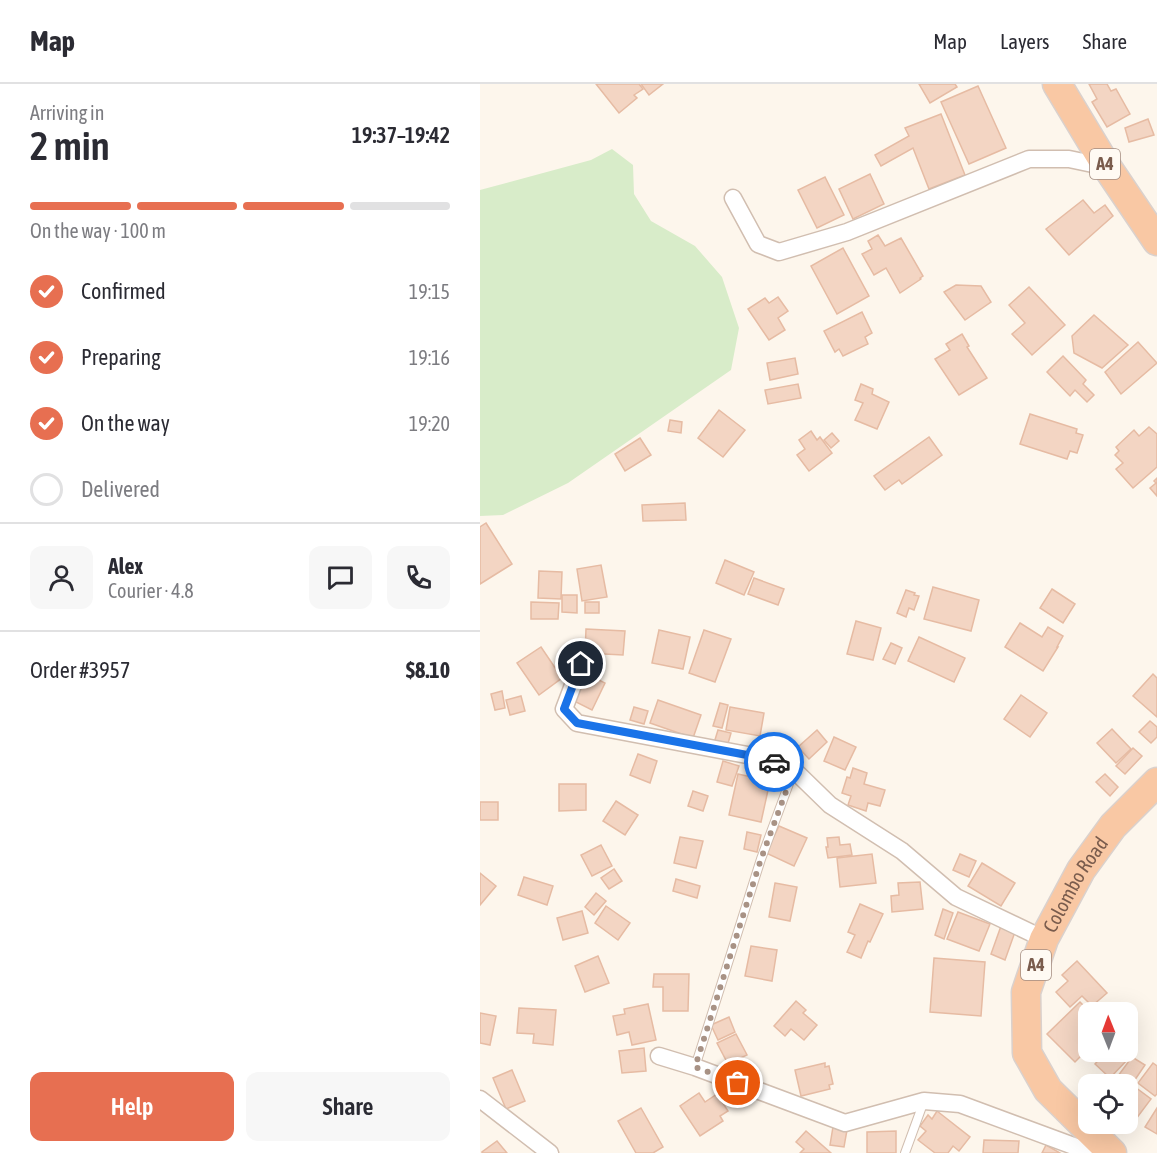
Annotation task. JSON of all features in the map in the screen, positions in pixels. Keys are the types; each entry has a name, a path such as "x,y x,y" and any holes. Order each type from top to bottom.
{"highway":[{"name":"A4","path":"1057,84 1107,167 1157,241"},
{"name":"Colombo Road","path":"1112,1153 1048,1090 1027,1053 1026,992 1044,939 1081,870 1113,826 1157,782"}],"street":[{"path":"733,198 758,244 779,252 847,232 1029,159 1069,159 1107,167"},
{"path":"581,664 564,709 577,723 763,758 794,770 830,805 902,851 956,897 1044,939"},
{"path":"659,1056 695,1067 845,1123 924,1101 960,1104 1098,1153"},
{"path":"480,1099 550,1153"}],"lane":[{"path":"695,1067 761,859 794,770"},
{"path":"905,1153 924,1101"}],"green space":[{"path":"612,149 633,165 634,194 651,221 695,246 722,277 739,328 731,370 568,483 503,515 480,516 480,190 591,160"}],"building":[{"path":"596,84 639,84 643,89 634,95 637,98 619,113"},
{"path":"641,84 663,84 649,95"},
{"path":"919,84 955,84 957,87 930,103"},
{"path":"1089,84 1107,84 1111,91 1116,89 1130,114 1107,127 1092,102 1097,99"},
{"path":"978,86 1006,148 969,164 941,102"},
{"path":"941,114 965,175 929,189 913,148 881,166 875,155 909,136 905,128"},
{"path":"1148,119 1154,135 1129,142 1125,128"},
{"path":"870,174 884,204 853,219 839,189"},
{"path":"825,177 844,215 817,228 798,190"},
{"path":"1083,200 1094,213 1105,205 1113,216 1069,255 1046,229"},
{"path":"878,235 885,246 901,238 923,276 900,293 886,268 874,275 862,254 872,249 868,241"},
{"path":"843,248 869,296 837,314 811,266"},
{"path":"956,285 981,286 991,302 965,320 944,292"},
{"path":"1029,287 1065,325 1032,355 1012,334 1025,323 1009,305"},
{"path":"778,297 788,311 778,318 785,330 769,340 748,309 765,298 769,303"},
{"path":"862,312 872,333 865,337 868,344 843,356 839,349 835,352 824,331"},
{"path":"1094,315 1128,345 1102,368 1074,353 1072,336"},
{"path":"962,334 969,346 967,347 987,378 959,395 935,359 950,350 946,344"},
{"path":"1138,342 1157,363 1121,394 1105,372"},
{"path":"1063,356 1086,380 1083,384 1094,395 1087,402 1075,390 1070,396 1047,372"},
{"path":"795,358 798,374 770,380 767,363"},
{"path":"798,384 801,398 768,404 765,390"},
{"path":"861,384 873,389 872,394 889,402 877,429 855,420 863,403 855,400"},
{"path":"719,410 745,430 723,457 698,438"},
{"path":"1030,414 1077,429 1076,433 1083,435 1077,453 1070,451 1067,459 1020,444"},
{"path":"670,420 682,422 681,433 668,431"},
{"path":"1149,427 1157,434 1157,467 1133,488 1116,469 1123,463 1115,455 1119,451 1116,447 1134,430 1139,436"},
{"path":"811,431 817,440 820,437 832,453 809,471 797,455 805,449 799,440"},
{"path":"832,433 839,441 831,448 824,440"},
{"path":"929,437 942,455 902,484 899,480 885,490 874,476"},
{"path":"640,438 651,455 625,471 615,454"},
{"path":"1157,478 1157,496 1150,488 1156,483 1154,481"},
{"path":"685,503 686,520 643,521 642,505"},
{"path":"486,523 512,564 480,584 480,527"},
{"path":"725,560 754,572 744,595 716,583"},
{"path":"601,565 607,597 582,601 577,569"},
{"path":"539,571 562,572 561,599 538,598"},
{"path":"754,578 784,589 778,605 748,594"},
{"path":"933,587 979,600 971,631 924,619"},
{"path":"1052,589 1075,604 1063,623 1040,608"},
{"path":"906,590 919,596 914,610 909,608 906,617 897,613"},
{"path":"562,595 577,595 577,613 562,612"},
{"path":"531,602 559,603 558,619 531,619"},
{"path":"585,602 599,602 599,613 585,613"},
{"path":"856,621 881,628 873,660 847,654"},
{"path":"1020,623 1042,637 1048,627 1063,636 1043,671 1005,647"},
{"path":"586,629 625,631 623,655 585,653"},
{"path":"659,630 690,637 683,669 652,663"},
{"path":"704,630 731,639 715,682 689,673"},
{"path":"919,637 965,658 954,682 908,661"},
{"path":"891,643 902,648 895,664 883,659"},
{"path":"541,647 562,678 539,695 517,663"},
{"path":"585,673 605,683 592,710 572,700"},
{"path":"1153,674 1157,678 1157,717 1133,696"},
{"path":"502,691 505,708 495,710 491,694"},
{"path":"1021,695 1047,713 1030,737 1004,719"},
{"path":"521,696 525,711 510,715 506,700"},
{"path":"658,700 701,715 693,738 650,723"},
{"path":"720,703 728,705 722,728 713,726"},
{"path":"634,707 648,711 644,724 630,720"},
{"path":"730,707 764,713 760,736 726,730"},
{"path":"1150,721 1157,727 1157,737 1151,743 1139,732"},
{"path":"1112,729 1131,749 1116,763 1097,743"},
{"path":"718,730 731,733 727,747 714,743"},
{"path":"817,730 827,742 809,759 798,747"},
{"path":"834,737 856,747 845,770 824,761"},
{"path":"1133,748 1142,756 1125,774 1116,766"},
{"path":"638,754 657,761 650,783 630,775"},
{"path":"723,761 739,766 732,786 717,782"},
{"path":"755,765 771,769 769,777 753,774"},
{"path":"853,768 867,773 864,784 885,790 880,806 868,803 866,811 848,805 851,796 842,793 847,777 850,778"},
{"path":"738,774 770,781 761,822 729,815"},
{"path":"1105,774 1118,787 1110,796 1096,782"},
{"path":"559,784 586,784 586,810 559,811"},
{"path":"693,791 708,796 703,811 688,806"},
{"path":"616,801 638,815 625,835 603,821"},
{"path":"480,802 498,802 498,820 480,820"},
{"path":"779,826 807,838 794,866 766,853"},
{"path":"747,832 761,835 757,852 744,849"},
{"path":"680,837 703,841 696,868 674,863"},
{"path":"839,837 840,845 850,844 852,855 828,858 827,838"},
{"path":"601,845 612,866 592,876 581,855"},
{"path":"872,854 876,883 840,887 837,858"},
{"path":"960,854 976,861 969,877 953,870"},
{"path":"982,863 1015,883 1001,906 968,886"},
{"path":"614,869 622,881 609,889 601,878"},
{"path":"480,873 496,886 480,905"},
{"path":"524,877 553,886 547,905 518,895"},
{"path":"676,879 700,886 697,898 673,891"},
{"path":"920,882 923,909 892,912 891,896 899,895 898,883"},
{"path":"775,883 797,887 790,921 769,917"},
{"path":"596,893 606,901 594,915 585,907"},
{"path":"860,904 883,914 861,958 847,952 855,935 848,932"},
{"path":"606,906 630,923 618,940 595,923"},
{"path":"943,909 953,913 944,939 935,935"},
{"path":"582,911 588,933 563,940 557,918"},
{"path":"958,912 990,924 979,951 947,939"},
{"path":"1001,926 1015,932 1005,960 991,954"},
{"path":"751,946 777,950 772,981 745,976"},
{"path":"598,956 609,983 585,992 575,966"},
{"path":"934,958 985,962 981,1016 930,1012"},
{"path":"1077,961 1107,993 1097,1002 1088,1002 1082,996 1070,1007 1056,992 1068,981 1062,975"},
{"path":"654,974 689,974 688,1011 663,1011 663,987 653,987"},
{"path":"796,1001 806,1010 803,1013 817,1025 804,1040 791,1029 785,1036 774,1026"},
{"path":"648,1004 656,1040 632,1045 629,1032 617,1035 613,1016 625,1014 624,1009"},
{"path":"1078,1004 1078,1059 1075,1062 1047,1034"},
{"path":"519,1008 556,1010 553,1045 533,1043 534,1034 517,1033"},
{"path":"480,1013 496,1016 490,1045 480,1043"},
{"path":"729,1017 735,1032 718,1040 711,1025"},
{"path":"736,1034 747,1055 728,1064 717,1043"},
{"path":"644,1048 646,1071 622,1073 619,1051"},
{"path":"1138,1061 1145,1065 1138,1075 1119,1074 1128,1062"},
{"path":"1097,1062 1125,1062 1114,1074 1106,1074 1095,1064"},
{"path":"825,1063 825,1067 829,1066 833,1084 829,1085 830,1089 801,1096 795,1070"},
{"path":"1153,1063 1157,1066 1157,1094 1155,1096 1138,1083"},
{"path":"512,1070 525,1101 506,1109 493,1078"},
{"path":"1138,1089 1151,1099 1138,1116"},
{"path":"699,1093 705,1102 717,1094 728,1111 720,1116 723,1121 700,1136 680,1106"},
{"path":"641,1108 663,1147 653,1153 636,1153 618,1121"},
{"path":"1157,1108 1157,1134 1145,1127"},
{"path":"937,1111 970,1137 959,1151 953,1146 948,1153 935,1153 918,1140 926,1131 920,1126 928,1115 932,1119"},
{"path":"833,1127 847,1130 844,1147 830,1145"},
{"path":"806,1131 831,1153 800,1153 804,1149 796,1142"},
{"path":"896,1131 896,1153 867,1153 867,1132"},
{"path":"984,1140 1019,1141 1018,1153 983,1153"},
{"path":"497,1141 507,1153 482,1153 482,1152"},
{"path":"1046,1145 1060,1153 1042,1153"}],"way so far":[{"path":"738,1083 695,1067 761,859 794,770 774,762"}],"route":[{"path":"581,664 564,709 577,723 774,762"}]}
